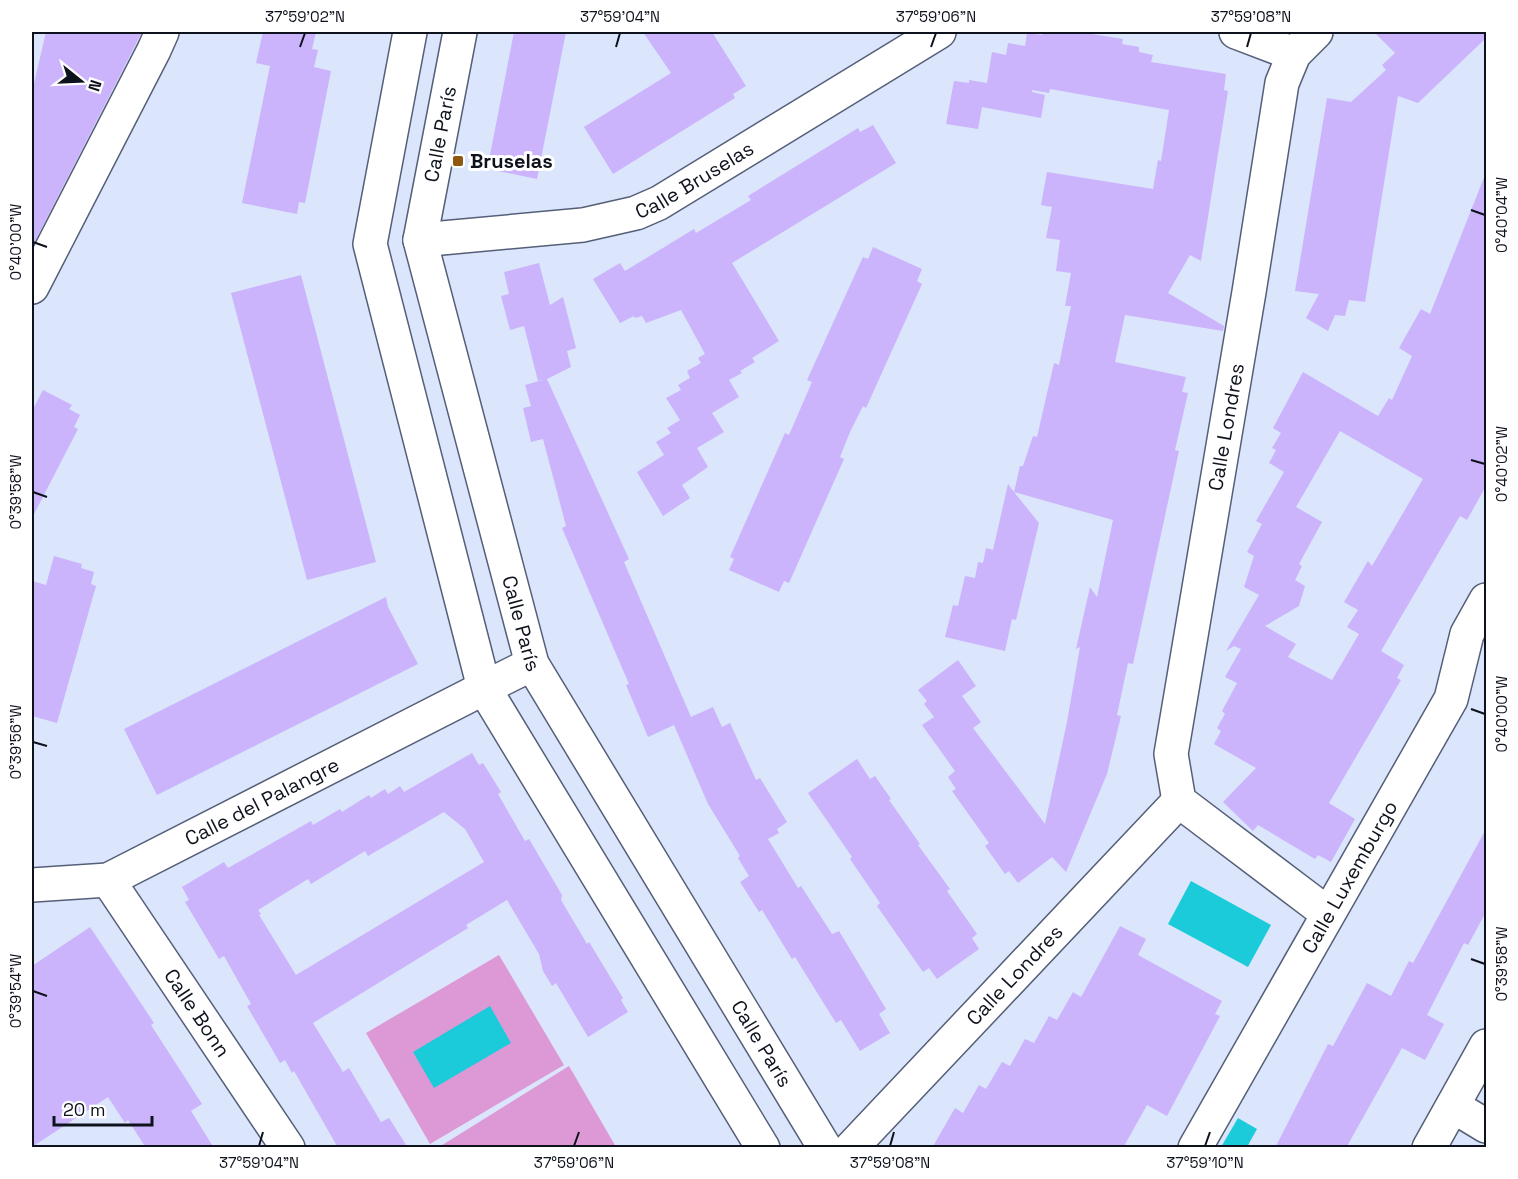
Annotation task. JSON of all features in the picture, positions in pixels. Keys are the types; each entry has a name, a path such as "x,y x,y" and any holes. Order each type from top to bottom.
{"street":[{"path":"32,287 162,32"},
{"path":"410,32 370,244 483,688 763,1148"},
{"name":"Calle París","path":"460,32 420,240 532,664 844,1146"},
{"name":"Calle Bruselas","path":"370,244 583,225 636,213 659,203 939,32"},
{"name":"Calle Londres","path":"844,1146 1179,801 1171,754 1282,83 1305,43 1236,32"},
{"name":"Calle Luxemburgo","path":"1195,1148 1327,912 1451,699 1467,634 1486,600"},
{"name":"Calle del Palangre","path":"32,885 108,880 532,664"},
{"path":"1179,801 1327,912"},
{"name":"Calle Bonn","path":"108,880 288,1148"},
{"path":"1429,1148 1486,1046"},
{"path":"1453,1106 1486,1126"}],"shaded area":[{"path":"499,955 564,1065 430,1144 366,1033"},
{"path":"569,1066 616,1147 439,1147"}],"water":[{"path":"1191,881 1271,925 1248,967 1168,924"},
{"path":"490,1006 511,1043 434,1088 413,1052"},
{"path":"1238,1118 1257,1129 1247,1147 1221,1147"}],"building":[{"path":"46,32 142,32 32,247 32,92"},
{"path":"263,32 316,32 312,49 318,50 314,67 331,71 305,203 299,202 297,214 242,203 270,66 256,63"},
{"path":"514,32 566,32 537,179 493,170 496,156 490,155"},
{"path":"643,32 712,32 746,86 733,94 735,98 613,174 584,127 671,73"},
{"path":"1043,32 1092,32 1092,34 1123,39 1122,44 1139,47 1139,52 1153,55 1151,62 1226,74 1224,90 1228,91 1201,261 1190,255 1168,293 1224,326 1223,331 1125,315 1115,362 1186,377 1182,392 1188,393 1175,450 1179,451 1133,664 1128,663 1117,715 1121,716 1107,774 1066,872 1052,857 1018,883 1009,871 1005,874 985,846 989,843 952,791 956,789 948,777 955,771 922,725 934,717 924,704 927,701 918,690 958,660 976,686 962,696 981,722 973,728 1045,824 1080,647 1076,649 1090,587 1097,597 1113,520 1014,492 1020,466 1023,466 1033,436 1037,437 1054,363 1059,365 1071,306 1065,306 1071,273 1056,271 1060,240 1046,238 1052,207 1041,205 1047,172 1153,189 1158,160 1161,161 1169,110 1050,89 1049,93 1032,90 1032,92 1045,95 1041,118 982,107 978,129 946,124 954,81 969,83 969,80 987,83 992,52 1006,55 1008,43 1025,46 1027,33 1042,35"},
{"path":"1374,32 1486,32 1486,38 1418,103 1398,96 1365,302 1349,300 1345,316 1335,315 1328,331 1306,318 1319,294 1295,291 1327,98 1351,102 1386,70 1382,65 1395,53"},
{"path":"873,125 896,163 732,263 779,341 752,358 755,362 729,380 739,397 712,413 724,432 697,448 708,467 682,485 690,498 663,516 637,472 664,455 656,442 671,433 667,428 680,420 666,398 681,390 678,385 690,378 687,371 701,363 698,358 705,354 681,310 646,323 642,316 635,318 634,316 620,323 593,279 620,263 625,271 694,229 696,233 751,200 748,196 858,128 860,132"},
{"path":"1486,175 1486,486 1467,520 1460,516 1381,651 1404,665 1397,678 1401,680 1329,803 1355,819 1331,862 1318,855 1315,859 1258,825 1253,831 1223,802 1256,768 1214,744 1221,731 1217,728 1225,714 1222,711 1237,683 1225,677 1241,649 1234,646 1226,651 1259,595 1244,587 1254,556 1247,552 1262,524 1256,521 1284,472 1269,463 1276,450 1272,448 1281,433 1273,428 1303,372 1378,416 1389,398 1392,400 1412,356 1399,348 1421,309 1430,314","holes":["1340,431 1423,479 1372,566 1368,561 1344,602 1358,610 1347,627 1359,634 1332,680 1288,657 1296,644 1265,626 1299,606 1305,586 1295,580 1302,566 1299,564 1322,522 1296,507"]},
{"path":"873,247 922,269 917,281 922,284 866,408 863,406 850,432 840,457 844,459 789,583 784,581 779,592 729,570 734,559 730,557 785,433 789,435 812,382 807,380 863,257 868,259"},
{"path":"539,263 550,305 563,297 576,348 567,351 571,367 547,379 629,559 624,562 691,717 713,707 722,727 730,723 756,780 760,778 787,822 777,829 779,833 768,839 798,888 801,886 832,934 839,931 886,1009 879,1014 890,1033 860,1051 841,1020 836,1023 795,957 792,959 762,910 759,912 740,882 749,876 738,858 740,856 708,804 674,725 648,737 626,685 629,684 562,528 566,526 543,439 531,442 523,408 531,406 525,385 546,379 538,381 524,326 510,330 501,296 509,294 504,272"},
{"path":"301,275 376,562 307,580 231,293"},
{"path":"43,390 72,405 69,409 80,415 74,427 78,429 32,518 32,411"},
{"path":"1008,484 1039,523 1016,620 1012,619 1005,651 945,637 953,605 958,606 965,576 975,578 978,562 983,563 986,548 993,550"},
{"path":"54,556 82,564 81,568 94,572 91,584 96,586 57,723 32,716 32,581 46,585"},
{"path":"386,597 388,607 418,664 157,795 124,729"},
{"path":"472,753 479,765 483,763 501,792 498,794 525,841 529,839 562,895 561,900 587,944 589,942 623,998 621,1000 628,1012 588,1037 556,983 552,986 543,971 539,954 507,900 466,925 468,928 313,1023 343,1072 349,1068 381,1122 389,1118 408,1148 334,1148 337,1146 294,1071 292,1073 285,1060 280,1063 247,1006 251,1004 224,956 219,959 185,902 189,900 182,887 224,862 228,868 311,821 313,825 340,809 342,812 369,795 371,798 385,789 388,794 400,786 404,792","holes":["444,812 465,829 484,862 296,975 258,910 308,879 311,884 365,851 368,856"]},
{"path":"857,759 870,779 875,776 891,799 889,800 950,889 947,891 977,934 972,938 979,949 937,979 929,968 923,972 877,906 880,903 850,859 852,857 808,793"},
{"path":"1486,829 1486,912 1468,945 1464,943 1427,1015 1444,1024 1425,1060 1402,1048 1346,1148 1275,1148 1328,1044 1333,1046 1367,983 1391,996 1409,961 1413,963"},
{"path":"1120,926 1146,939 1138,955 1222,1001 1215,1014 1220,1016 1167,1116 1147,1105 1123,1148 932,1148 955,1108 963,1113 979,1085 986,1089 1002,1062 1010,1066 1025,1039 1034,1043 1049,1016 1057,1020 1073,992 1081,997"},
{"path":"90,927 154,1023 151,1025 202,1104 191,1111 214,1148 146,1148 128,1120 125,1123 108,1097 32,1147 32,966"}],"place":[{"name":"Bruselas","path":"458,161"}]}
